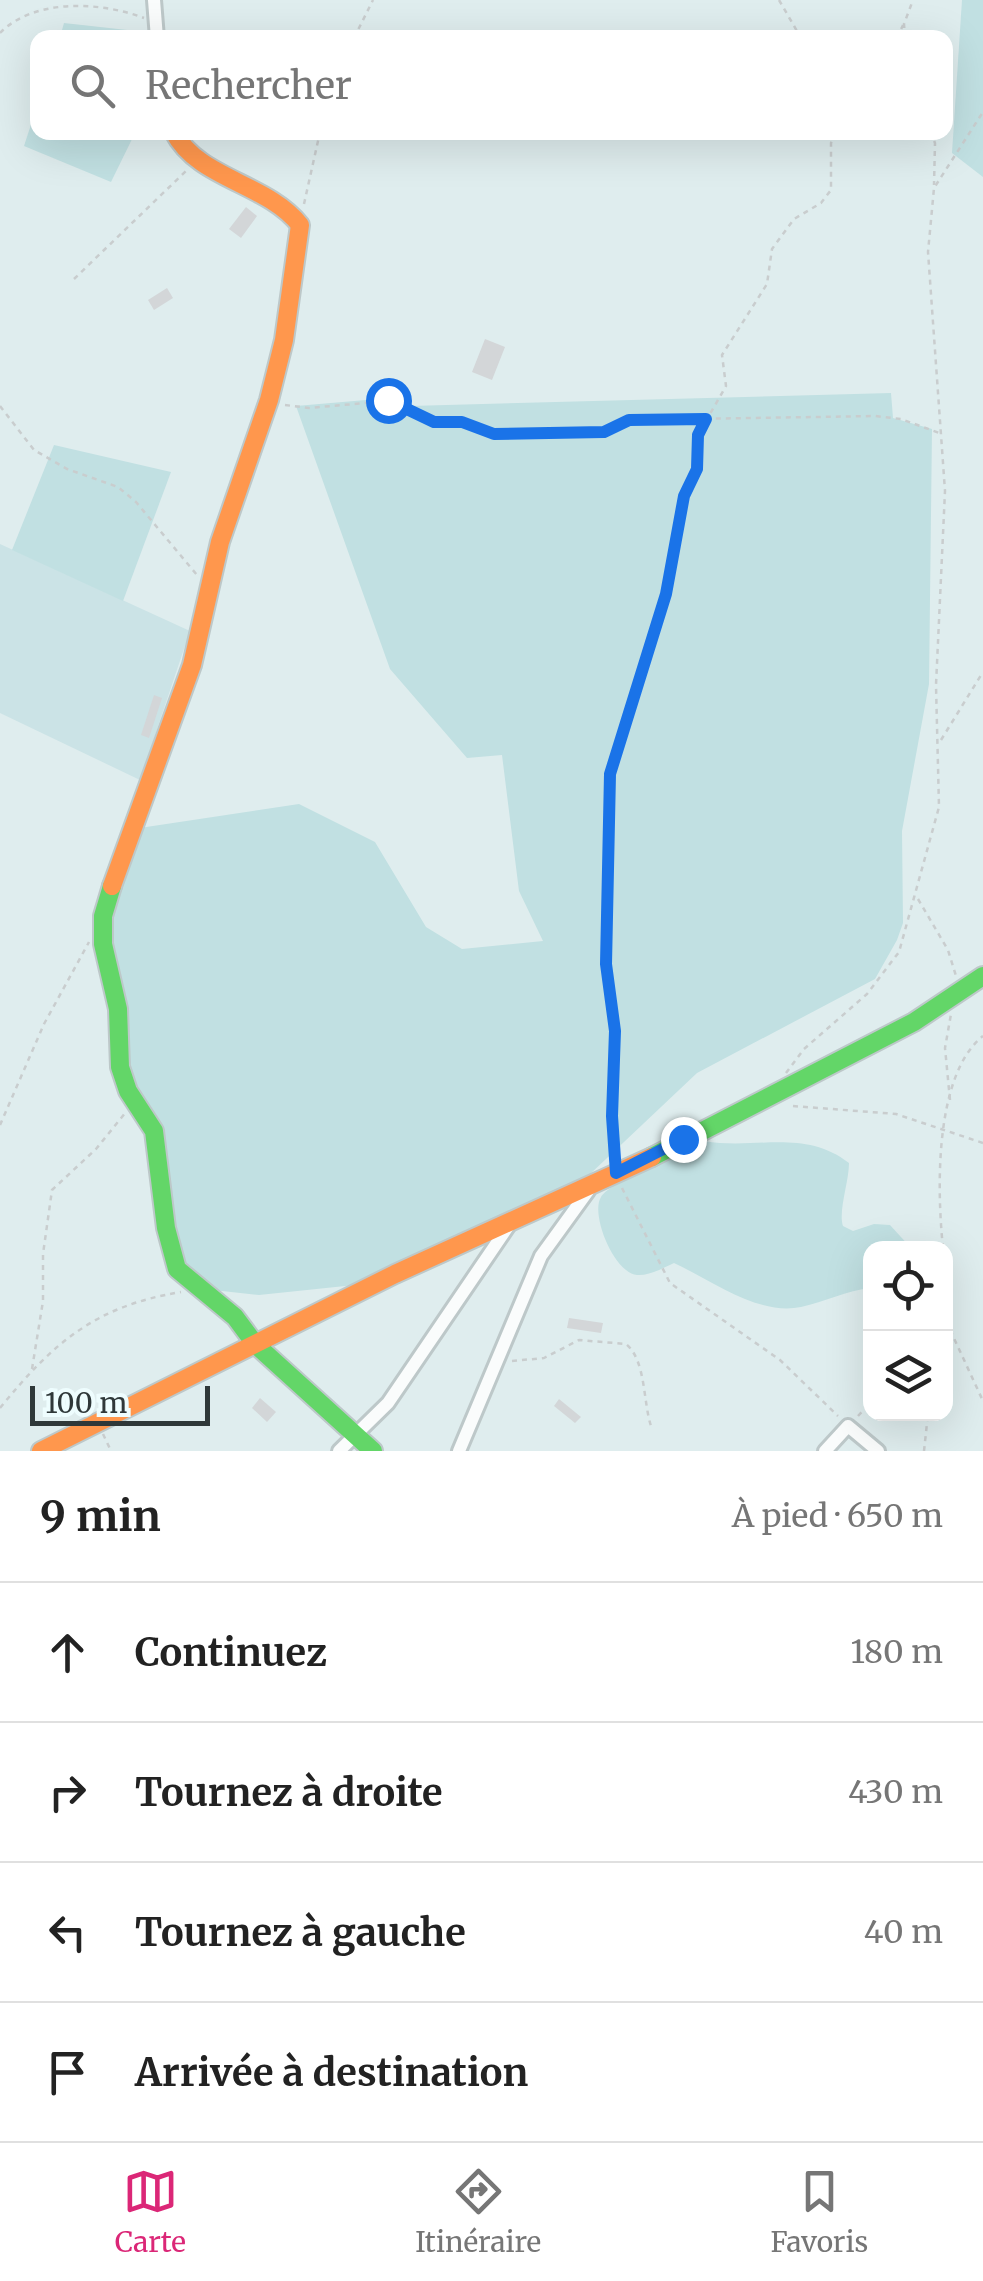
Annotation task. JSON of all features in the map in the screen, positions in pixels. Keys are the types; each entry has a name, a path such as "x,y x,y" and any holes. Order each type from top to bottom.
{"street":[{"path":"178,140 184,151 282,203 300,225 284,340 269,400 220,542 192,664 147,774 103,916 103,944 118,1009 120,1067 128,1091 154,1131 166,1228 178,1270 235,1317 255,1344 374,1451"},
{"path":"40,1451 396,1274 591,1188 762,1104 914,1022 983,976"},
{"path":"459,1451 540,1256 591,1188"},
{"path":"338,1451 388,1402 510,1225"},
{"path":"825,1451 848,1426 878,1451"}],"path":[{"path":"358,30 373,0"},
{"path":"780,0 797,30"},
{"path":"901,30 914,0"},
{"path":"48,1 109,7 153,18"},
{"path":"0,33 20,10"},
{"path":"904,24 904,30"},
{"path":"934,188 983,112"},
{"path":"300,225 308,170 317,140"},
{"path":"832,140 831,190 821,203 794,218 772,249 767,284 722,355 726,386 698,435 697,469 684,496 666,594 610,774 606,964 615,1031 612,1116 616,1173 629,1208 670,1283 780,1360 848,1426 863,1410"},
{"path":"783,1076 804,1049 867,994 900,952 939,806 936,685 946,491 928,252 934,140"},
{"path":"74,278 199,158"},
{"path":"269,400 309,408 388,400 434,422 462,422 494,434 604,432 629,420 875,416 901,419 942,434"},
{"path":"0,406 34,450 67,469 118,487 136,502 209,593"},
{"path":"940,741 983,672"},
{"path":"0,1125 44,1024 103,916"},
{"path":"943,1241 936,1187 946,1131 965,1050 983,1036"},
{"path":"32,1369 44,1301 48,1203 63,1178 126,1113 128,1091"},
{"path":"762,1104 896,1114 983,1143"},
{"path":"0,1408 44,1354 103,1313 159,1295 202,1291"},
{"path":"951,1331 983,1401"},
{"path":"496,1364 544,1358 579,1340 626,1344 638,1359 642,1401 650,1426"},
{"path":"924,1451 927,1421"}],"shaded area":[{"path":"962,0 983,0 983,177 952,153"},
{"path":"64,23 127,30 62,30"},
{"path":"30,128 30,140 132,140 111,182 24,146"},
{"path":"891,393 893,418 932,429 929,684 902,831 903,923 875,979 697,1073 588,1176 374,1283 259,1295 204,1289 179,1267 156,1129 130,1089 103,943 133,829 299,804 375,842 426,927 462,949 543,941 519,891 502,755 467,758 390,669 296,406 389,398 410,406"},
{"path":"54,445 171,472 123,601 12,550"},
{"path":"0,544 190,631 140,780 0,713"},
{"path":"704,1141 815,1146 849,1163 843,1226 853,1231 874,1224 890,1225 905,1241 863,1241 863,1290 801,1307 752,1302 674,1263 646,1274 628,1272 606,1242 598,1205 607,1191 665,1157"}],"building":[{"path":"246,207 257,216 241,238 229,229"},
{"path":"167,288 173,298 154,310 148,300"},
{"path":"485,339 505,347 492,380 472,372"},
{"path":"154,695 162,698 149,738 141,735"},
{"path":"569,1318 603,1323 601,1333 567,1328"},
{"path":"260,1398 276,1412 267,1422 252,1408"},
{"path":"559,1399 581,1417 575,1423 554,1406"}],"traffic: fast":[{"path":"112,886 103,916 103,944 118,1009 120,1067 128,1091 154,1131 166,1228 177,1269 235,1317 255,1344 373,1451"},
{"path":"652,1157 914,1022 983,976"}],"traffic: slow":[{"path":"112,886 192,665 220,542 269,400 284,340 300,225 270,199 199,160 180,140"},
{"path":"41,1451 395,1274 652,1157"}],"route":[{"path":"388,400 434,422 462,422 494,434 604,432 629,420 706,419 698,435 697,469 684,496 666,594 610,774 606,964 615,1031 612,1116 616,1173 683,1139"}]}
